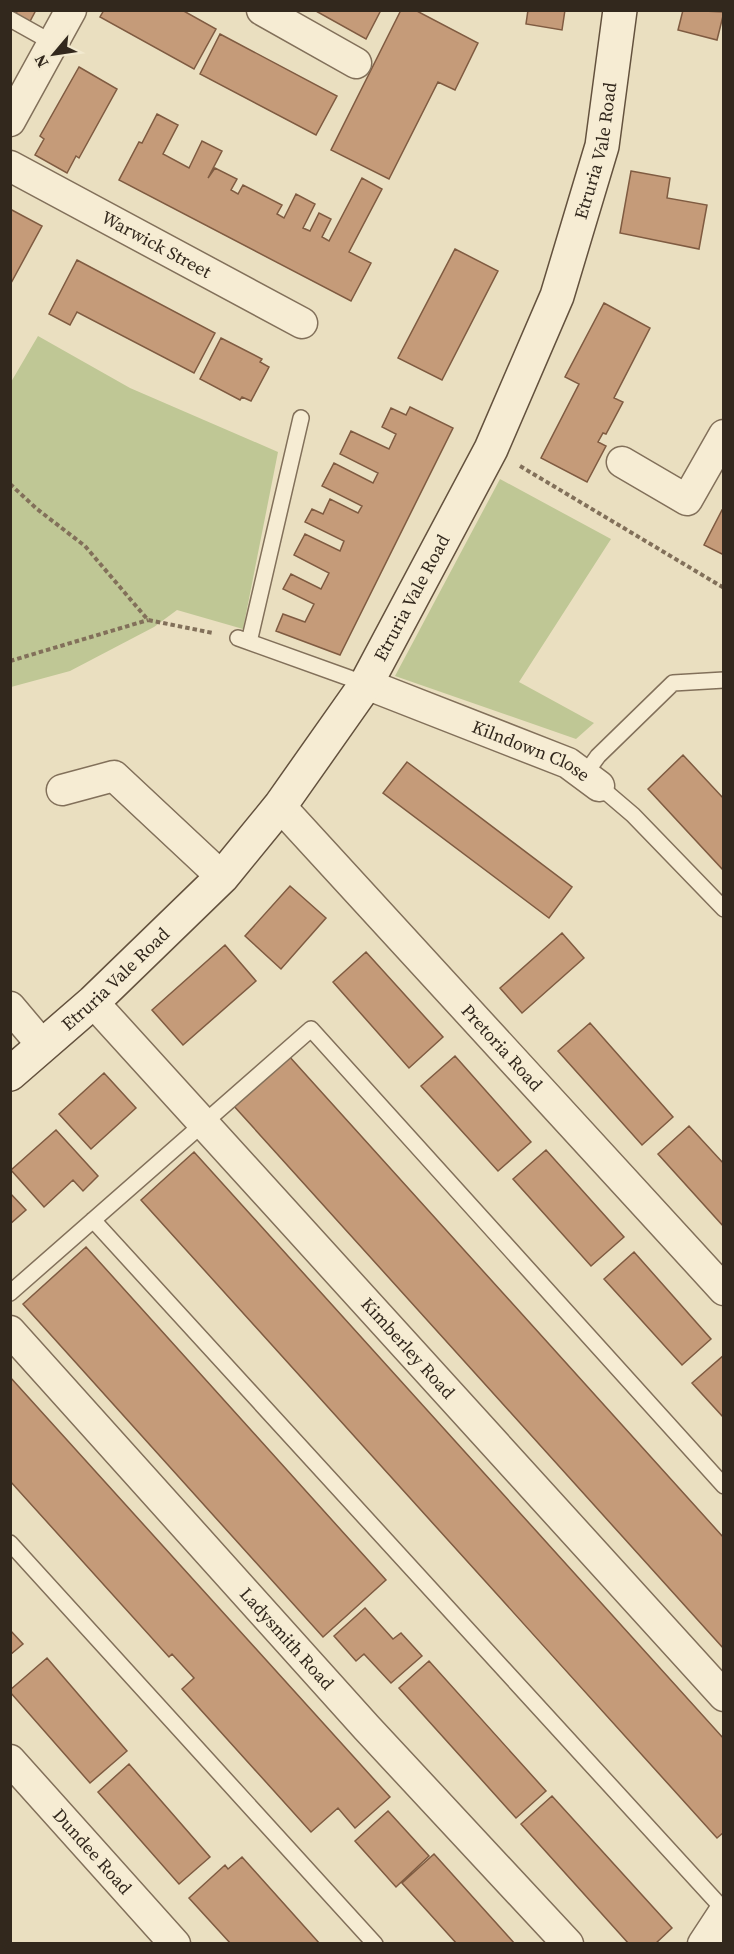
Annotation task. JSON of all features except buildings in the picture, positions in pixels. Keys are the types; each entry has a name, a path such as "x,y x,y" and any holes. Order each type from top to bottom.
{"main road":[{"name":"Etruria Vale Road","path":"10,1074 93,1002 222,877 280,806 366,684 491,449 557,296 602,146 620,10"}],"street":[{"path":"10,121 71,10"},
{"path":"262,10 356,63"},
{"name":"Warwick Street","path":"10,166 302,323"},
{"path":"622,462 687,500 723,435"},
{"name":"Kilndown Close","path":"366,684 568,763 592,780"},
{"path":"62,790 114,776 222,877"},
{"name":"Pretoria Road","path":"280,806 723,1290"},
{"name":"Kimberley Road","path":"93,1002 723,1696"},
{"path":"10,1007 43,1046"},
{"name":"Ladysmith Road","path":"10,1330 367,1728 568,1944"},
{"name":"Dundee Road","path":"10,1760 175,1944"},
{"path":"703,1944 723,1911"}],"lane":[{"path":"10,20 53,43"},
{"path":"301,418 243,640 366,684"},
{"path":"592,780 598,756 673,683 723,680"},
{"name":"Kilndown Close","path":"592,780 633,815 723,909"},
{"path":"10,1293 311,1029 723,1485"},
{"path":"93,1220 723,1911"},
{"path":"10,1543 375,1944"}],"path":[{"path":"491,449 723,588"},
{"path":"10,484 37,509 85,546 148,620"},
{"path":"10,661 148,620 243,640"}],"green space":[{"path":"38,336 130,388 278,452 243,629 177,610 154,627 70,671 11,687 11,382"},
{"path":"500,479 611,539 519,682 594,723 576,739 395,676"}]}
